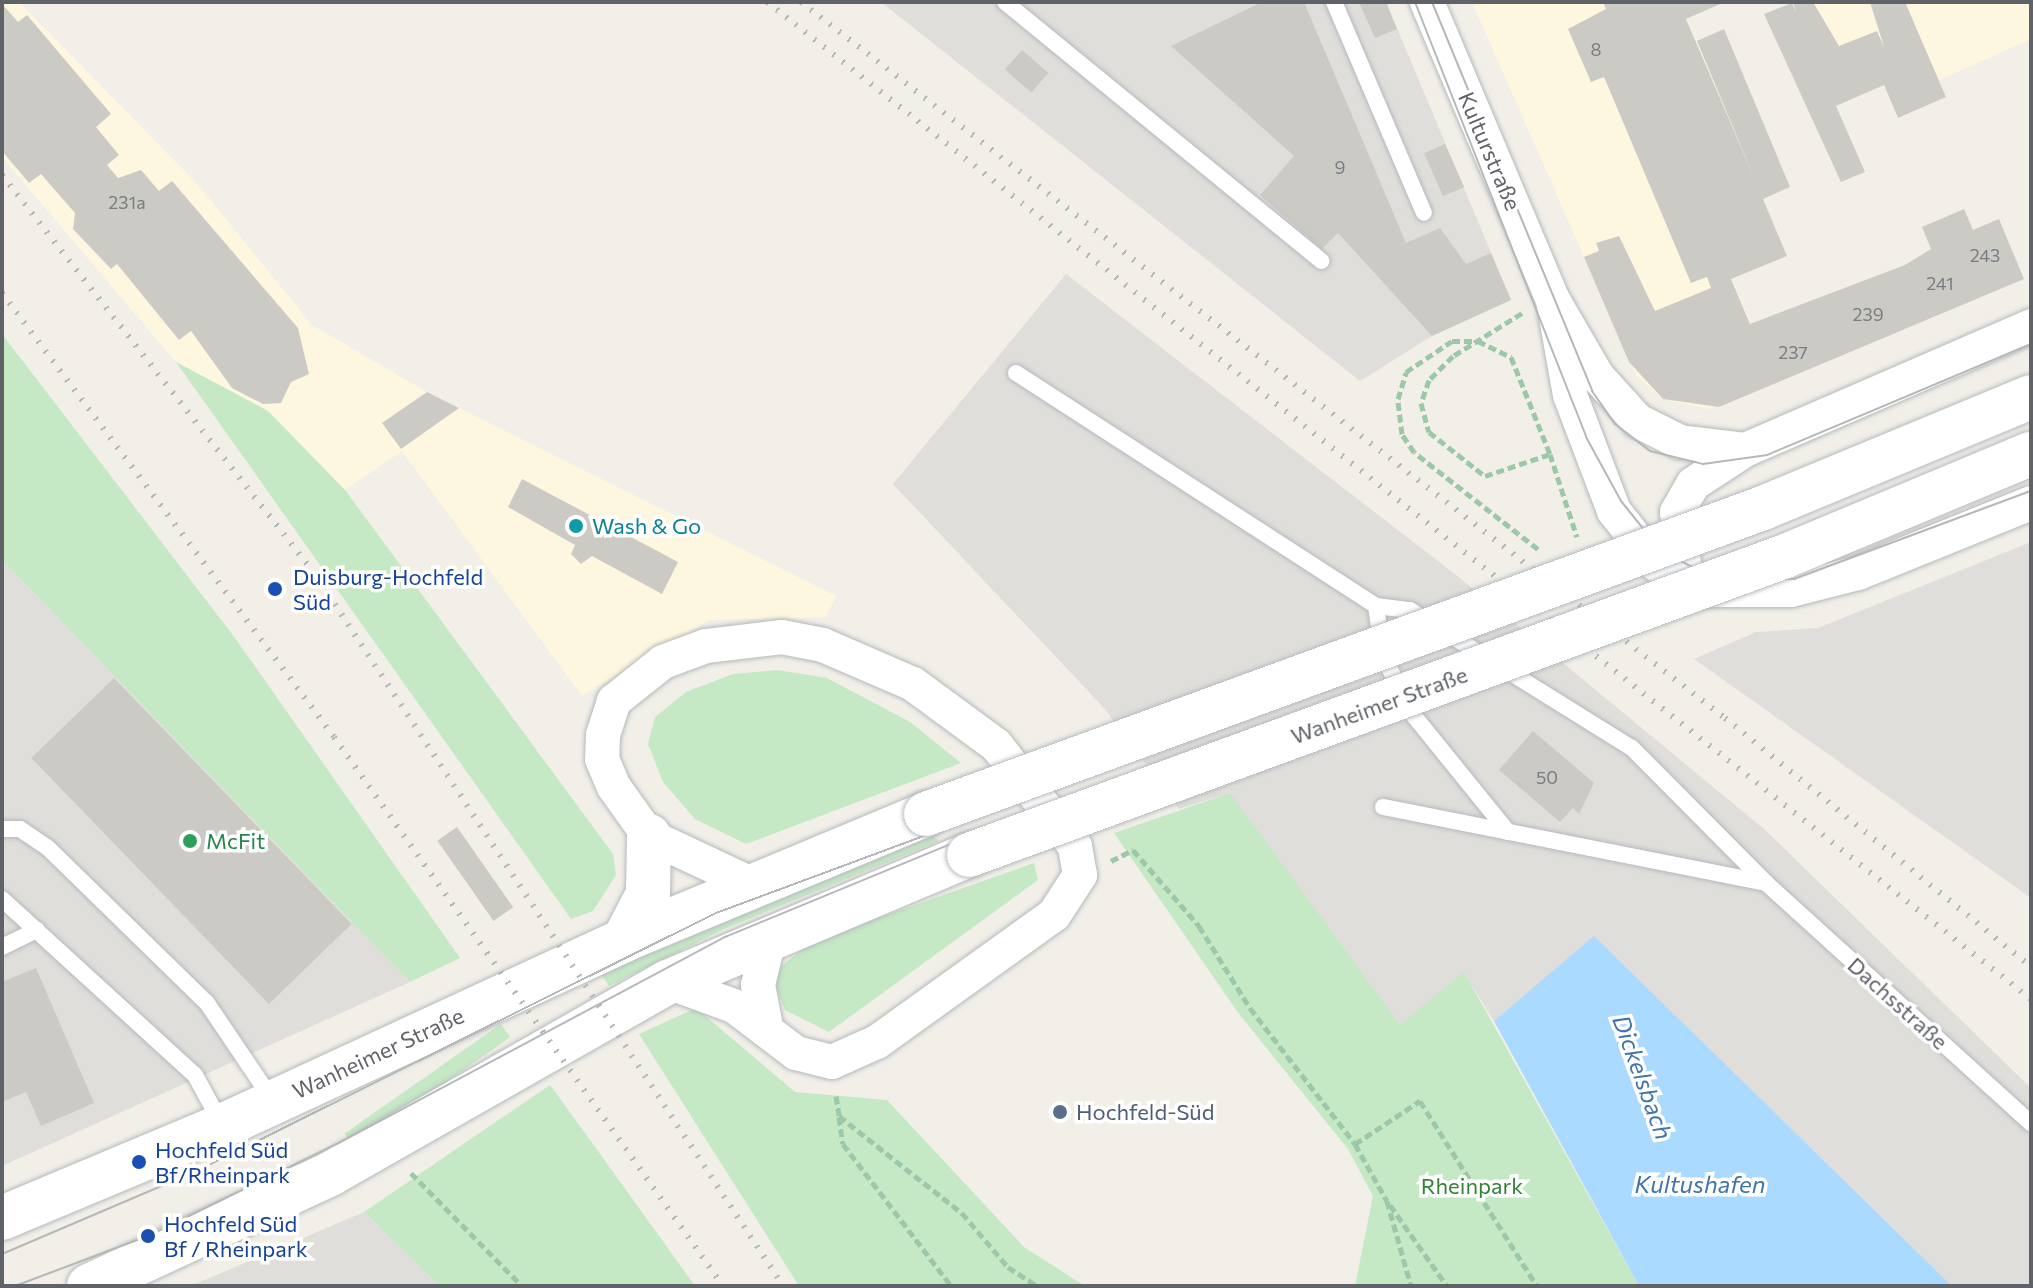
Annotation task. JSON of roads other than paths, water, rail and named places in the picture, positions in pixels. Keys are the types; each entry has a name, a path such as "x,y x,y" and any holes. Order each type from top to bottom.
{"street":[{"name":"Kulturstraße","path":"1427,2 1553,300"},
{"path":"1553,300 1597,376 1638,421 1680,442 1745,450"},
{"path":"1553,300 1570,395 1614,511 1656,564 1706,590 1791,590 1858,573 2031,503"},
{"path":"1706,590 1679,550 1677,512 1693,484 1745,450 2031,326"},
{"name":"Wanheimer Straße","path":"2,1218 222,1126 624,940 926,814 1763,508 2031,397"},
{"name":"Wanheimer Straße","path":"89,1286 339,1170 668,982 770,935 969,855 1783,557 2031,454"},
{"path":"624,940 648,894 649,836 602,759 614,701 663,662 706,646 782,637 823,645 913,684 996,745 1066,833 1080,875 1054,915 877,1042 832,1062 796,1053 766,1027 734,1006 668,982"},
{"path":"649,836 753,885"},
{"path":"766,1027 758,985 770,935"}],"lane":[{"path":"1005,2 1322,261"},
{"path":"1334,2 1424,213"},
{"path":"1016,373 1376,606 1383,656 1414,716 1508,832"},
{"name":"Dachsstraße","path":"1376,606 1410,610 1632,748 1766,883 2031,1123"},
{"path":"1383,807 1766,883"},
{"path":"2,829 20,829 47,847 207,1003 274,1102"},
{"path":"2,899 195,1075 222,1126"},
{"path":"2,947 37,930"}],"water":[{"name":"Kultushafen","path":"1594,936 1952,1286 1639,1286 1494,1021"}],"tram line":[{"path":"1415,2 1586,437 1621,501 1661,551 1718,580 1794,579 2031,491"},
{"path":"1432,2 1592,391 1615,424 1650,451 1703,464 1767,455 2031,344"},
{"path":"2,1254 199,1170 716,913 1770,522 2031,408"},
{"path":"15,1286 148,1236 337,1144 725,937 956,842 1780,542 2031,438"}],"railway":[{"path":"767,2 2031,999"},
{"path":"801,2 1725,718 2031,967"},
{"path":"2,175 315,574 783,1286"},
{"path":"2,293 334,737 723,1286"}],"place":[{"name":"Wash & Go","path":"576,526"},
{"name":"Duisburg-Hochfeld Süd","path":"275,589"},
{"name":"McFit","path":"190,841"},
{"name":"Hochfeld-Süd","path":"1060,1112"},
{"name":"Hochfeld Süd Bf/Rheinpark","path":"139,1162"},
{"name":"Hochfeld Süd Bf / Rheinpark","path":"148,1236"}],"water label":[{"name":"Dickelsbach","path":"1643,1077"}],"park label":[{"name":"Rheinpark","path":"1472,1186"}]}
